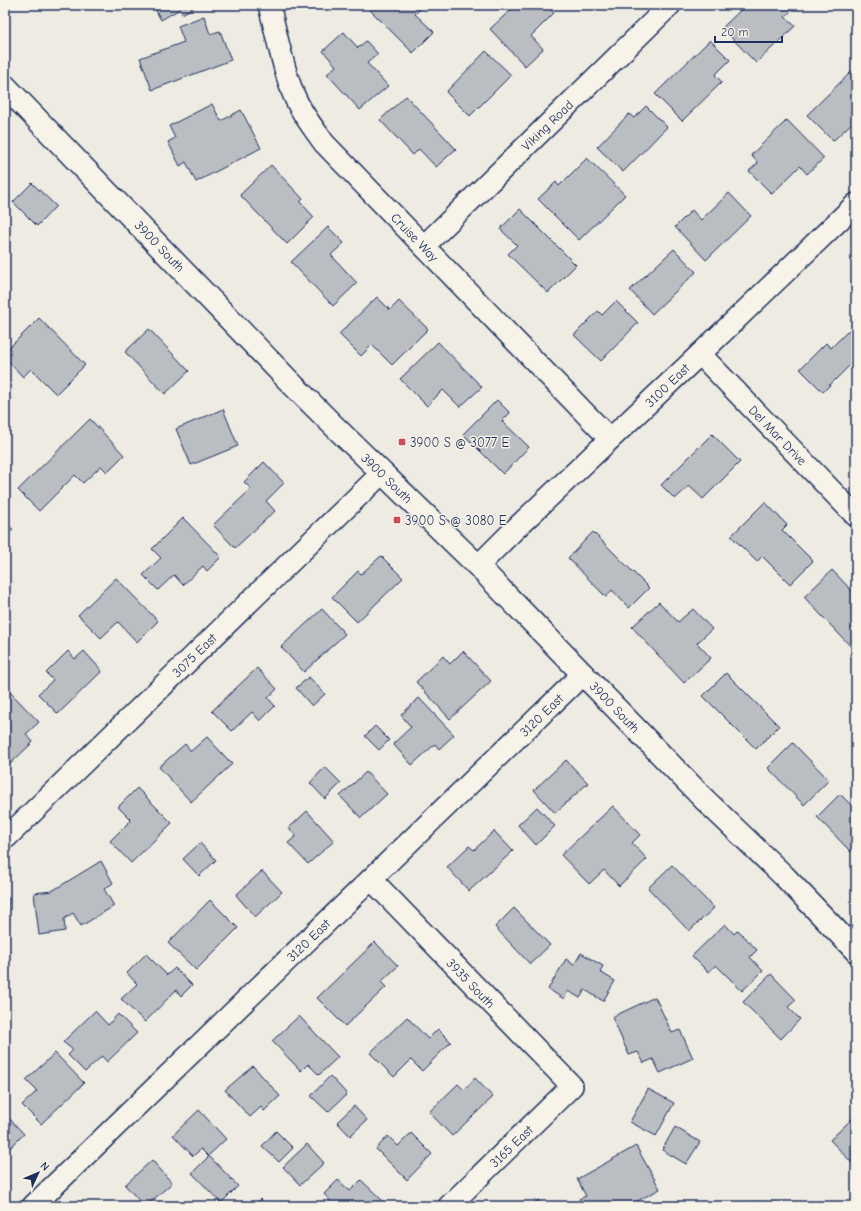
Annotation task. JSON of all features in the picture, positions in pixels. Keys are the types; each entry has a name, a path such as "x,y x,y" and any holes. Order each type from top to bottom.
{"main road":[{"name":"3900 South","path":"5,86 288,380 478,566 705,800 784,876 856,951"}],"street":[{"name":"Cruise Way","path":"269,5 290,86 304,114 324,143 610,439"},
{"name":"Viking Road","path":"424,246 670,5"},
{"name":"3100 East","path":"478,566 856,204"},
{"name":"Del Mar Drive","path":"700,354 856,516"},
{"name":"3075 East","path":"6,836 382,473"},
{"name":"3120 East","path":"33,1206 583,674"},
{"name":"3935 South","path":"371,879 572,1086"},
{"name":"3165 East","path":"449,1206 572,1086"}],"building":[{"path":"153,5 198,5 182,14 180,9 161,20"},
{"path":"373,5 424,5 415,14 434,32 413,53 369,9"},
{"path":"516,5 546,5 554,13 531,36 543,49 525,66 490,29"},
{"path":"746,5 797,5 785,17 795,26 756,63 722,28"},
{"path":"204,16 210,34 220,31 231,60 152,90 140,58 184,42 178,26"},
{"path":"344,32 358,48 366,41 378,54 367,63 388,86 360,110 327,74 336,66 323,51"},
{"path":"710,40 730,60 715,75 722,82 682,121 655,94"},
{"path":"486,51 511,75 470,116 446,92"},
{"path":"856,67 856,119 833,141 807,115"},
{"path":"406,96 456,149 436,167 419,149 413,155 380,120"},
{"path":"212,104 221,121 241,110 261,148 196,182 186,162 180,166 168,142 175,138 169,126"},
{"path":"646,106 667,127 623,172 597,147 629,114 634,118"},
{"path":"787,120 824,158 807,174 800,166 772,194 749,171 758,163 751,155"},
{"path":"587,158 625,195 579,240 538,199 556,182 559,186"},
{"path":"271,165 303,199 300,202 314,217 287,244 240,195"},
{"path":"32,183 56,206 37,226 13,202"},
{"path":"729,193 751,216 706,260 675,227 692,210 701,220"},
{"path":"520,209 576,265 548,293 508,254 517,245 500,229"},
{"path":"328,227 344,243 331,255 357,283 333,306 291,262"},
{"path":"674,249 696,272 652,314 630,290"},
{"path":"377,297 390,310 399,301 428,329 392,365 372,345 361,356 339,334"},
{"path":"616,301 638,323 601,361 574,335 598,311 602,315"},
{"path":"39,318 85,365 56,394 31,369 23,377 5,358 5,352"},
{"path":"855,324 856,359 823,392 800,369 826,343 831,348"},
{"path":"149,329 189,371 165,394 125,352"},
{"path":"438,342 482,387 460,407 443,390 427,406 400,379"},
{"path":"497,400 510,413 502,421 529,447 503,474 463,434"},
{"path":"223,409 238,446 191,465 176,429"},
{"path":"90,419 124,455 107,472 101,466 83,483 75,475 39,511 18,490"},
{"path":"712,434 740,462 703,499 689,486 675,499 661,485"},
{"path":"264,462 284,483 266,501 275,511 235,548 213,525 251,489 244,482"},
{"path":"765,502 787,525 782,530 813,561 790,584 762,556 757,562 731,536"},
{"path":"183,518 221,557 207,571 203,566 183,585 174,575 158,590 143,575 161,558 152,549"},
{"path":"5,520 13,530 5,536"},
{"path":"593,532 649,588 629,608 612,590 606,597 568,558"},
{"path":"381,556 403,578 357,622 332,597 358,571 361,574"},
{"path":"832,570 856,595 856,652 804,597"},
{"path":"116,578 158,621 137,642 118,622 101,638 78,615"},
{"path":"659,602 678,622 693,609 712,629 697,643 711,658 684,683 632,627"},
{"path":"322,609 345,634 304,672 281,647"},
{"path":"68,651 75,659 84,651 102,671 58,714 38,694 53,680 46,673"},
{"path":"463,651 491,681 450,719 416,682 443,656 450,664"},
{"path":"257,668 277,689 268,698 275,706 260,721 252,712 232,731 212,711"},
{"path":"726,673 779,726 756,749 703,696"},
{"path":"309,677 325,694 312,706 296,688"},
{"path":"7,689 39,722 26,734 33,742 8,766 5,763 5,692"},
{"path":"419,698 454,735 439,749 435,744 412,765 393,744 411,727 401,715"},
{"path":"375,726 389,740 379,750 365,736"},
{"path":"207,737 232,764 191,802 159,767 185,744 191,751"},
{"path":"793,743 829,780 804,805 768,768"},
{"path":"566,760 588,783 555,813 534,790"},
{"path":"325,767 341,783 325,799 310,783"},
{"path":"366,772 387,794 361,818 340,796"},
{"path":"137,788 172,823 131,863 110,841 131,820 118,807"},
{"path":"840,794 856,810 856,847 851,852 817,817"},
{"path":"613,806 640,835 632,843 647,859 619,886 604,870 589,884 561,855"},
{"path":"537,807 555,826 536,845 518,825"},
{"path":"307,811 334,841 308,864 288,843 296,836 289,828"},
{"path":"494,831 513,851 469,891 447,867 469,846 474,850"},
{"path":"200,843 216,860 199,876 183,859"},
{"path":"101,861 113,883 104,889 114,906 81,926 73,913 64,919 65,931 39,935 34,893 52,891"},
{"path":"672,865 714,908 689,931 648,888"},
{"path":"262,871 282,892 255,917 236,895"},
{"path":"5,898 9,898 5,940"},
{"path":"210,900 238,928 196,970 168,943"},
{"path":"514,908 550,945 530,964 495,927"},
{"path":"725,924 734,934 738,930 757,950 750,957 763,971 742,991 716,965 708,972 692,956"},
{"path":"375,942 398,966 381,982 386,987 345,1026 317,998"},
{"path":"581,953 603,966 600,972 615,981 603,1001 585,990 580,998 568,991 564,999 548,989 566,959 574,965"},
{"path":"146,954 167,975 175,968 192,985 181,996 176,990 145,1022 121,999 137,984 127,973"},
{"path":"771,974 796,1000 788,1007 800,1019 781,1039 743,1002"},
{"path":"655,997 672,1033 680,1030 693,1058 660,1073 653,1059 644,1063 638,1052 629,1055 612,1017"},
{"path":"95,1011 108,1025 118,1014 137,1033 107,1062 102,1056 85,1072 68,1055 73,1050 63,1042"},
{"path":"299,1016 338,1057 319,1075 308,1064 301,1071 272,1041"},
{"path":"407,1017 428,1039 438,1029 451,1042 422,1071 411,1060 394,1077 370,1053"},
{"path":"55,1053 84,1083 41,1124 22,1105 37,1091 26,1080"},
{"path":"253,1066 280,1096 264,1111 261,1107 250,1117 225,1090"},
{"path":"330,1076 347,1094 328,1112 311,1096"},
{"path":"475,1078 493,1097 452,1136 429,1112 458,1084 464,1090"},
{"path":"648,1089 674,1103 656,1136 630,1122"},
{"path":"354,1106 367,1120 350,1136 337,1122"},
{"path":"199,1110 226,1139 208,1156 201,1149 193,1156 173,1135"},
{"path":"5,1114 24,1134 5,1153"},
{"path":"856,1115 856,1167 830,1140"},
{"path":"675,1127 700,1142 686,1164 662,1150"},
{"path":"276,1131 293,1148 279,1162 262,1146"},
{"path":"411,1133 432,1154 407,1180 376,1149 388,1136 398,1146"},
{"path":"307,1144 324,1163 300,1185 283,1167"},
{"path":"636,1146 660,1189 628,1206 582,1206 579,1199 586,1196 577,1179"},
{"path":"209,1156 238,1186 221,1203 192,1173"},
{"path":"152,1160 172,1183 146,1206 144,1206 125,1185"},
{"path":"338,1180 350,1191 361,1180 383,1201 378,1206 335,1206 324,1194"},
{"path":"260,1199 267,1206 253,1206"},
{"path":"538,1200 544,1206 531,1206"},
{"path":"752,1202 778,1203 778,1206 752,1206"}],"place":[{"name":"3900 S @ 3077 E","path":"402,442"},
{"name":"3900 S @ 3080 E","path":"397,520"}]}
